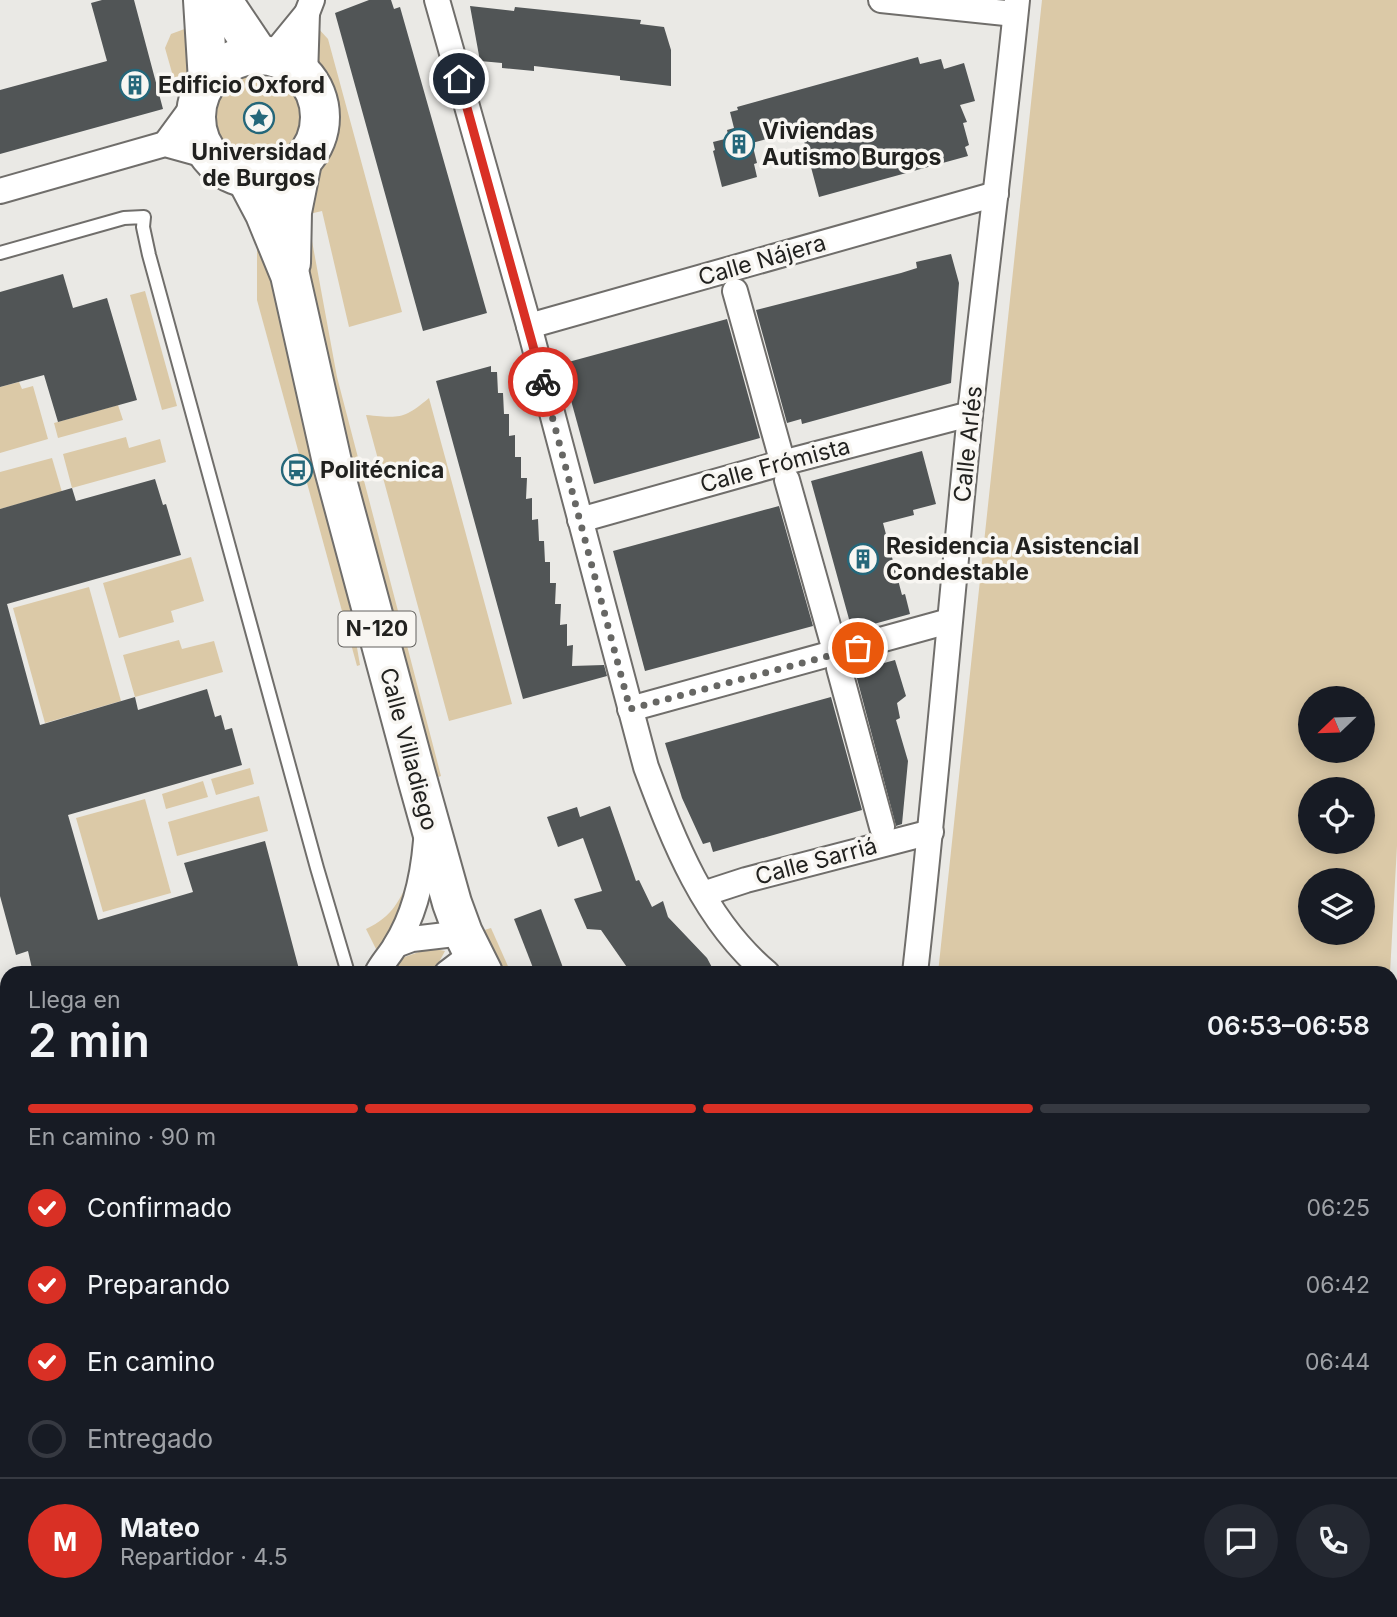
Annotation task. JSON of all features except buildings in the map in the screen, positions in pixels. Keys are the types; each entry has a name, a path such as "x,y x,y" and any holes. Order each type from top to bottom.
{"highway":[{"path":"203,0 204,88 196,116 199,134 212,157 232,173 246,178 265,179 284,173 302,162 316,139 320,113 316,94 305,77 290,64 265,56 233,61 215,73 204,88"},
{"path":"222,0 265,56"},
{"name":"Calle Villadiego","path":"290,275 292,212 302,162"},
{"name":"Calle Villadiego","path":"246,178 265,214 290,275 332,462 466,958"}],"street":[{"path":"437,0 529,326 646,767 668,828 688,870 729,934 746,955 759,966"},
{"path":"881,0 1016,7"},
{"path":"265,56 309,6"},
{"path":"305,77 309,6"},
{"name":"Calle Arlés","path":"916,966 931,831 949,621 1016,7"},
{"path":"164,144 204,88"},
{"path":"0,191 164,144 212,157"},
{"name":"Calle Nájera","path":"529,326 996,194"},
{"path":"734,291 779,453"},
{"name":"Calle Frómista","path":"580,520 796,459 971,414"},
{"path":"788,480 832,640"},
{"path":"630,709 949,621"},
{"path":"839,668 882,827"},
{"path":"382,966 396,945 414,907 424,870 429,819"},
{"name":"Calle Sarriá","path":"703,894 931,831"},
{"path":"396,945 412,939 466,958"}],"lane":[{"path":"0,253 124,218 144,217 143,228 149,255 346,966"}],"shaded area":[{"path":"1042,0 1397,0 1397,846 1390,966 939,966"},
{"path":"198,24 198,81 182,108 165,48 171,34"},
{"path":"317,27 328,39 402,312 349,327 322,211 305,215 314,167 328,141 332,119 331,99 316,64"},
{"path":"259,73 276,76 290,85 299,99 302,116 299,133 290,147 276,156 259,159 242,156 228,147 219,133 216,116 219,99 228,85 242,76"},
{"path":"310,230 337,377 441,776 433,779 331,390 311,293 303,232"},
{"path":"264,242 345,578 360,665 357,666 257,300 257,244"},
{"path":"145,291 177,406 162,410 130,295"},
{"path":"19,382 22,389 33,386 48,439 0,453 0,387"},
{"path":"429,398 512,704 449,721 366,415 400,416"},
{"path":"118,405 123,420 58,438 54,423"},
{"path":"126,437 129,448 160,439 166,462 72,488 63,454"},
{"path":"52,458 62,492 0,509 0,472"},
{"path":"191,557 204,601 171,611 174,622 119,638 103,583"},
{"path":"89,587 121,701 45,723 13,608"},
{"path":"179,640 182,649 214,641 223,672 135,697 123,655"},
{"path":"250,768 254,784 216,795 211,779"},
{"path":"203,781 208,797 166,809 162,794"},
{"path":"259,796 268,831 177,856 168,822"},
{"path":"145,799 171,893 103,912 76,818"},
{"path":"412,874 394,926 383,944 376,949 366,929 389,913"},
{"path":"491,928 508,966 498,966 481,931"},
{"path":"430,948 445,951 436,966 396,966 402,958"}],"way so far":[{"path":"543,382 630,709 858,648"}],"place":[{"name":"Edificio Oxford","path":"135,85"},
{"name":"Universidad de Burgos","path":"259,118"},
{"name":"Viviendas Autismo Burgos","path":"739,144"},
{"name":"Politécnica","path":"297,470"},
{"name":"Residencia Asistencial Condestable","path":"863,559"}],"route":[{"path":"459,79 543,382"}]}
